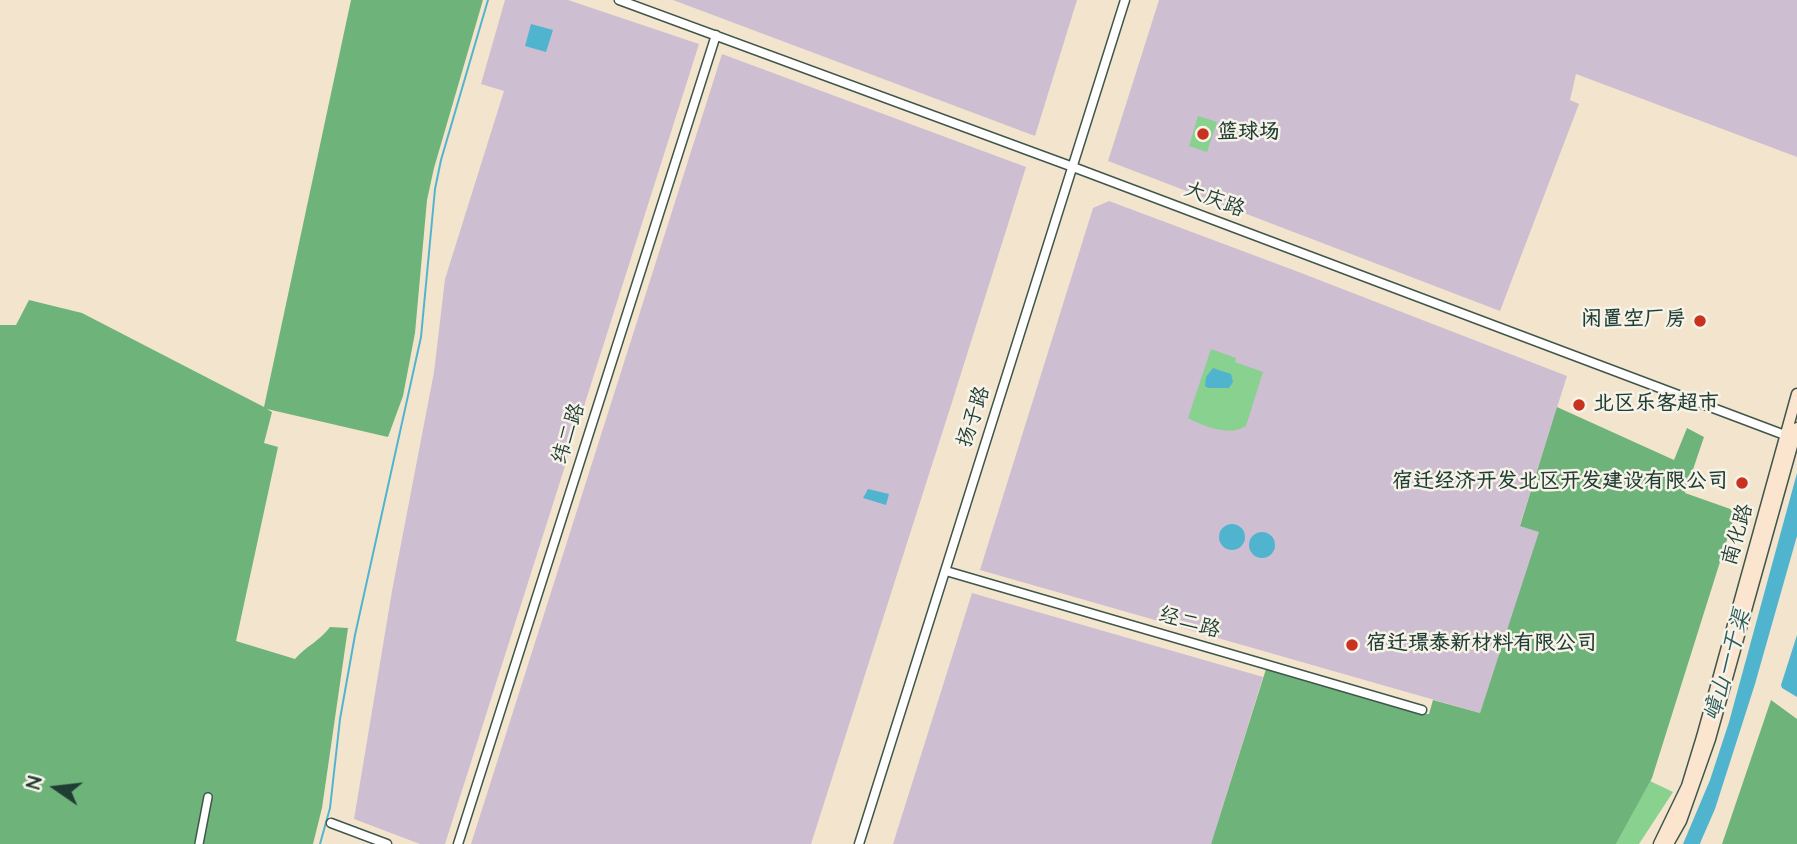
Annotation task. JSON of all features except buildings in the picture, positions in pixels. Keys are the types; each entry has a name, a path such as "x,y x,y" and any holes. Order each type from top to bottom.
{"main road":[{"name":"南化路","path":"1668,844 1685,811 1710,739 1790,437 1797,394"},
{"name":"南化路","path":"1659,844 1685,790 1790,437 1797,428"}],"street":[{"name":"大庆路","path":"619,0 1073,167 1790,437"},
{"name":"扬子路","path":"859,844 1125,0"},
{"name":"纬二路","path":"458,844 716,35"},
{"name":"经二路","path":"946,571 1422,710"},
{"path":"199,844 208,797"},
{"path":"331,823 387,844"}],"shaded area":[{"path":"505,0 568,0 699,44 445,844 420,844 354,819 392,591 434,372 445,279 504,91 481,84"},
{"path":"673,0 1077,0 1035,136"},
{"path":"1159,0 1797,0 1797,157 1576,74 1570,100 1579,104 1500,311 1108,161"},
{"path":"722,54 1026,167 953,399 811,844 471,844"},
{"path":"1109,201 1567,376 1520,525 1540,532 1480,713 980,570 1093,208"},
{"path":"972,593 1263,677 1211,844 893,844"}],"green space":[{"path":"351,0 483,0 427,200 415,333 403,396 388,437 267,409 272,412 264,443 278,447 236,641 295,659 330,627 348,628 322,808 313,844 0,844 0,325 16,325 29,300 82,313 264,407"},
{"name":"篮球场","path":"1198,116 1217,122 1207,152 1189,146"},
{"path":"1211,349 1236,358 1235,362 1263,372 1246,426 1240,429 1217,429 1188,418"},
{"path":"1557,407 1674,460 1687,428 1704,437 1685,493 1736,511 1652,778 1616,844 1211,844 1266,669 1420,714 1429,714 1433,700 1480,713 1539,532 1520,526"},
{"path":"1771,700 1797,719 1797,844 1722,844"},
{"path":"1650,781 1673,792 1639,844 1616,844"}],"water":[{"path":"531,24 553,30 546,52 525,46"},
{"path":"1213,368 1231,374 1233,382 1229,388 1205,386 1206,377"},
{"path":"1797,473 1797,536 1755,684 1715,809 1700,844 1683,844 1710,780 1729,722"},
{"path":"868,489 889,494 886,505 863,498"},
{"path":"1232,524 1241,528 1245,537 1241,546 1232,550 1223,546 1219,537 1223,528"},
{"path":"1262,532 1271,536 1275,545 1271,554 1262,558 1253,554 1249,545 1253,536"},
{"path":"1797,635 1797,697 1781,685"}],"waterway":[{"path":"320,844 330,808 340,719 355,635 421,337 435,189 488,0"}],"place":[{"name":"篮球场","path":"1203,134"},
{"name":"闲置空厂房","path":"1700,321"},
{"name":"北区乐客超市","path":"1579,405"},
{"name":"宿迁经济开发北区开发建设有限公司","path":"1742,483"},
{"name":"宿迁璟泰新材料有限公司","path":"1352,645"}],"water label":[{"name":"嶂山一干渠","path":"1729,666"}]}
